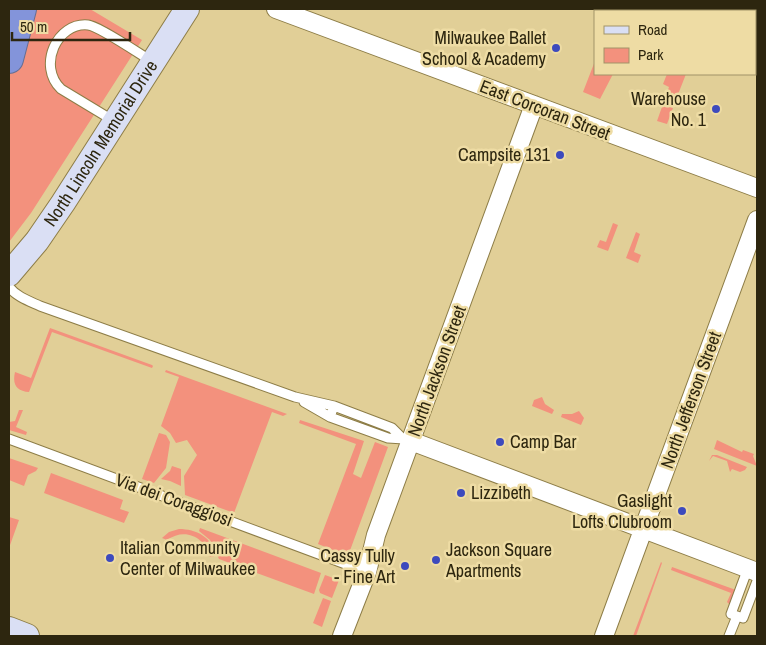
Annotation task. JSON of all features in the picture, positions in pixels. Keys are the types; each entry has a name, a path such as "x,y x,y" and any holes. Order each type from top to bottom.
{"highway":[{"path":"9,42 21,9"},
{"path":"9,59 21,9"}],"street":[{"name":"North Lincoln Memorial Drive","path":"9,274 37,241 187,9"},
{"name":"East Corcoran Street","path":"276,9 757,188"},
{"name":"North Jackson Street","path":"342,636 367,572 376,535 407,440 534,106"},
{"name":"North Jefferson Street","path":"604,636 757,220"},
{"path":"407,440 755,570"},
{"path":"9,629 27,636"}],"lane":[{"path":"114,122 61,89 54,82 49,66 51,54 58,39 66,31 91,25 153,62"},
{"path":"9,287 22,298 40,306 295,397 334,406 392,428 407,440"},
{"path":"295,397 330,417 388,438 407,440"},
{"path":"330,417 334,406"},
{"name":"Via dei Coraggiosi","path":"9,439 367,572"},
{"path":"729,636 755,570"},
{"path":"737,616 755,570"}],"green space":[{"path":"9,9 90,9 142,40 31,213 9,242"},
{"path":"594,64 594,75 612,75 600,99 583,92"},
{"path":"667,75 686,75 677,97 675,96 667,124 657,121 669,87 663,84"},
{"path":"613,223 618,225 608,251 597,247 600,240 606,242"},
{"path":"636,232 640,234 634,252 641,255 638,263 626,258"},
{"path":"50,328 153,366 152,368 52,332 29,392 21,390 15,384 15,372 31,378"},
{"path":"166,370 287,414 283,416 272,412 234,513 185,495 184,476 197,455 187,440 176,443 170,433 161,426 179,377 165,372"},
{"path":"542,397 545,404 554,410 552,414 532,406 534,400"},
{"path":"19,410 23,410 16,427 27,432 26,435 9,430 9,422 15,421"},
{"path":"579,411 584,418 581,425 561,417 562,414 572,414"},
{"path":"300,420 364,441 353,474 361,478 375,442 388,447 348,556 318,544 356,444 299,423"},
{"path":"159,433 166,435 170,442 166,468 154,483 142,479"},
{"path":"717,440 742,452 743,450 754,454 757,466 714,449"},
{"path":"712,455 717,455 747,467 740,472 732,469 730,472 727,461 713,456 709,461"},
{"path":"9,458 38,468 28,475 24,486 9,480"},
{"path":"172,466 181,469 181,486 161,479 170,471"},
{"path":"51,473 123,500 120,509 129,512 124,523 44,493"},
{"path":"9,517 19,520 9,548"},
{"path":"200,528 321,573 314,594 219,559 210,540 199,531"},
{"path":"179,529 203,535 214,549 215,556 210,557 204,544 193,536 181,534 167,540 162,538 169,532"},
{"path":"661,562 636,636 633,636"},
{"path":"672,567 736,590 730,603 727,602 731,593 671,570"},
{"path":"325,575 339,580 332,598 320,593 319,590"},
{"path":"323,598 331,601 322,627 313,623"}],"place":[{"name":"Milwaukee Ballet School & Academy","path":"556,48"},
{"name":"Warehouse No. 1","path":"716,109"},
{"name":"Campsite 131","path":"560,155"},
{"name":"Camp Bar","path":"500,442"},
{"name":"Lizzibeth","path":"461,493"},
{"name":"Gaslight Lofts Clubroom","path":"682,511"},
{"name":"Italian Community Center of Milwaukee","path":"110,558"},
{"name":"Jackson Square Apartments","path":"436,560"},
{"name":"Cassy Tully - Fine Art","path":"405,566"}]}
